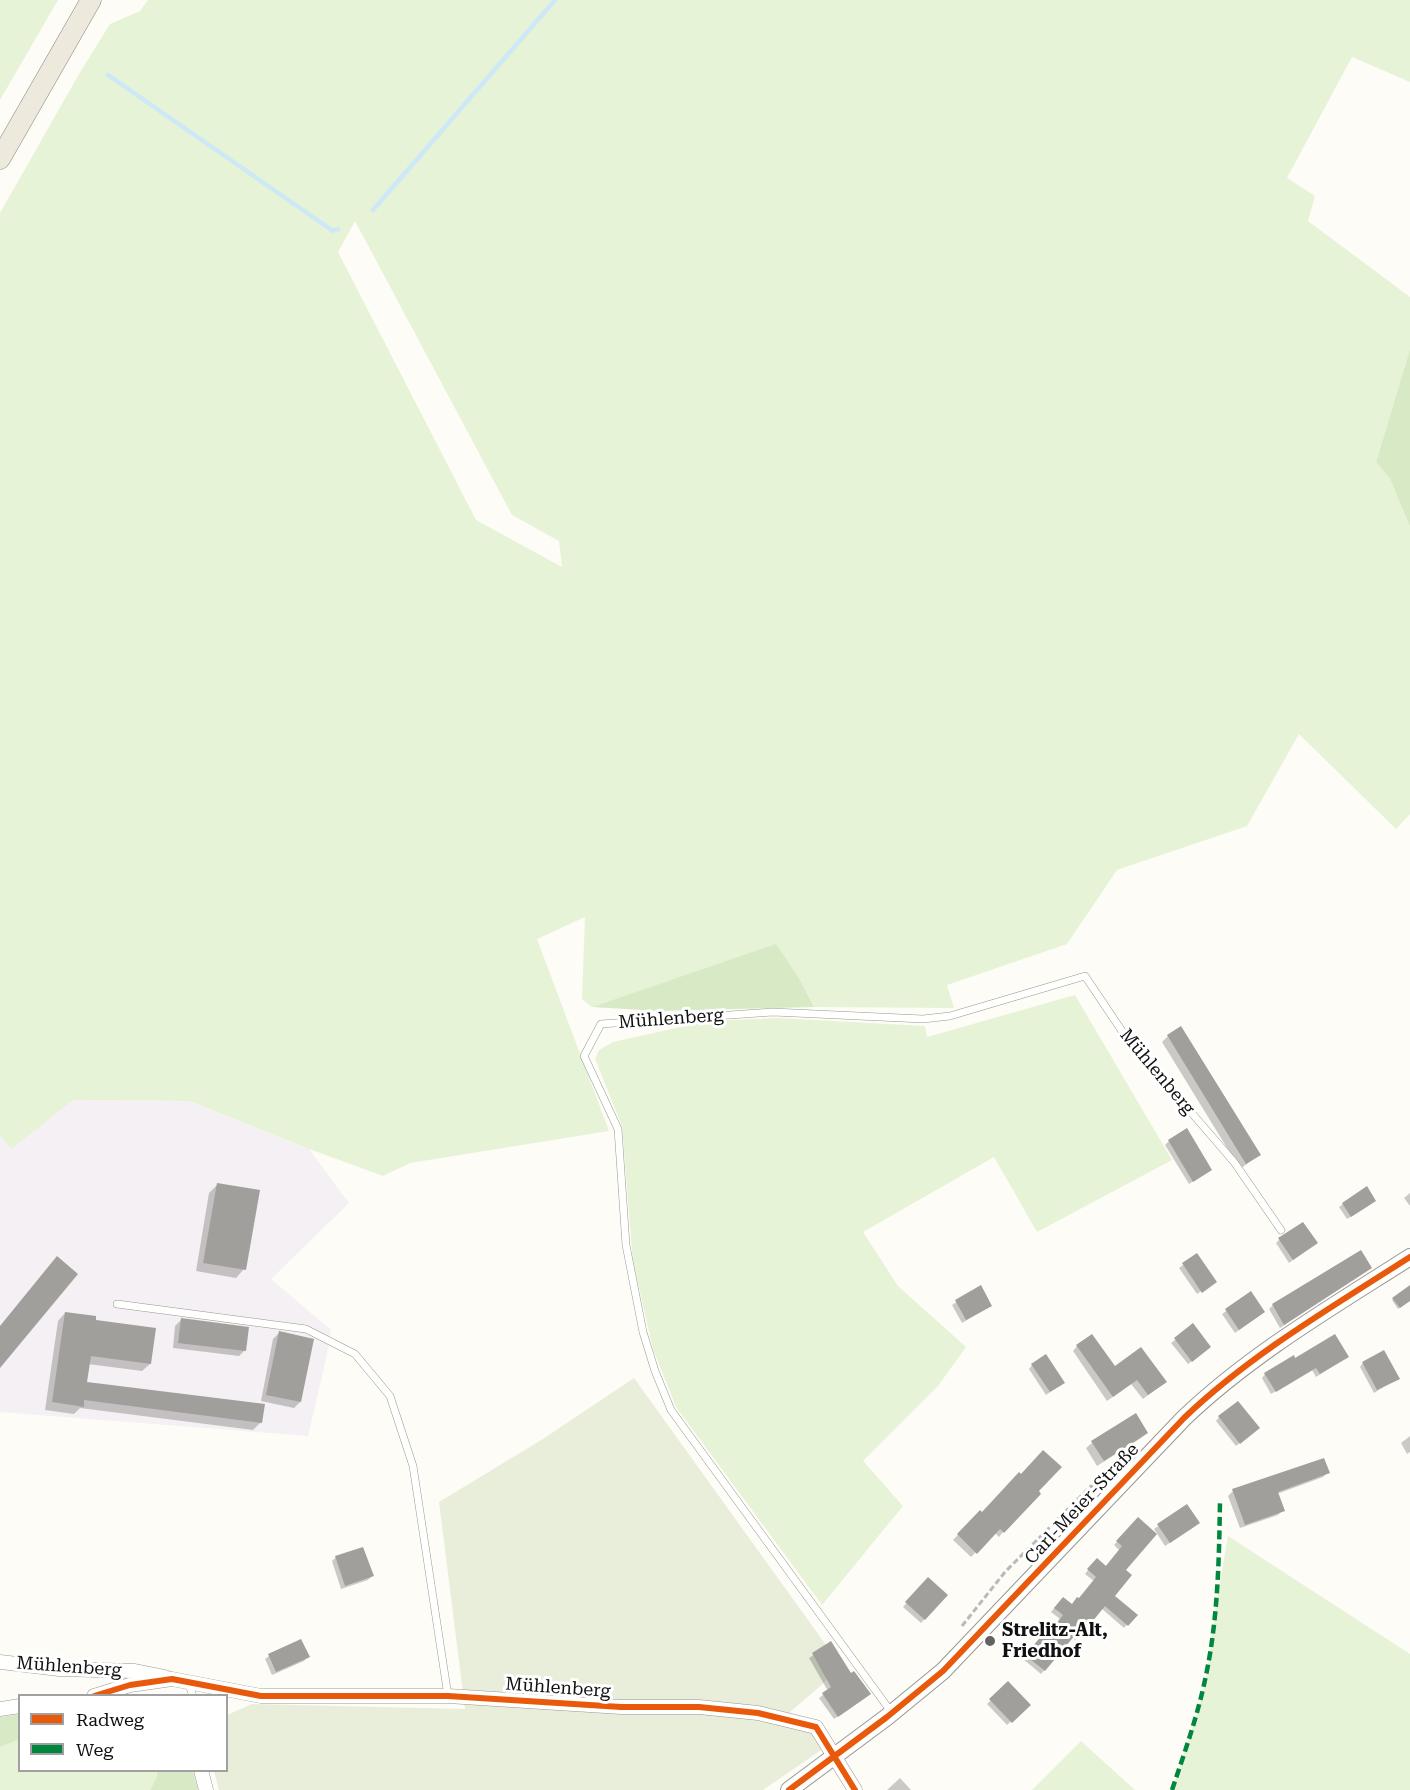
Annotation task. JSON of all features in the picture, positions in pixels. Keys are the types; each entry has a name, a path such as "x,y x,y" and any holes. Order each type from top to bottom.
{"main road":[{"path":"0,159 91,0"}],"street":[{"name":"Carl-Meier-Straße","path":"789,1790 892,1713 943,1671 1184,1418 1215,1389 1241,1368 1410,1257"},
{"name":"Mühlenberg","path":"0,1662 59,1669 135,1671 261,1696"},
{"name":"Mühlenberg","path":"98,1694 130,1685 172,1679"},
{"name":"Mühlenberg","path":"228,1697 448,1696 621,1707 699,1707 758,1713 816,1727 855,1790"},
{"path":"0,1709 18,1706"},
{"path":"202,1772 206,1790"}],"lane":[{"name":"Mühlenberg","path":"892,1713 671,1410 643,1332 626,1245 618,1129 584,1056 601,1024 773,1012 923,1019 950,1016 1085,976 1126,1037 1234,1162 1281,1230"},
{"path":"117,1304 306,1329 355,1354 390,1396 413,1466 448,1696"},
{"path":"188,1682 194,1694"}],"path":[{"path":"960,1628 1005,1572 1091,1486 1110,1496"}],"shaded area":[{"path":"72,1100 190,1101 309,1149 349,1203 271,1279 331,1330 308,1436 0,1412 0,1122"}],"green space":[{"path":"0,0 58,0 0,100"},
{"path":"148,0 1410,0 1410,82 1352,57 1287,178 1315,196 1308,221 1410,297 1410,349 1376,462 1390,479 1410,527 1410,814 1396,829 1299,734 1247,826 1117,870 1067,944 947,985 954,1008 814,1007 799,978 776,945 592,1007 582,999 585,917 537,939 609,1131 410,1163 383,1176 190,1101 73,1100 11,1149 0,1135 0,213 110,24 140,11","holes":["355,221 512,515 559,541 562,567 476,520 338,252"]},
{"path":"1410,349 1410,527 1390,479 1376,462"},
{"path":"776,944 799,978 814,1007 660,1011 592,1007"},
{"path":"1075,995 1172,1160 1037,1232 994,1157 863,1232 898,1286 966,1347 938,1386 863,1461 903,1506 822,1605 676,1407 653,1349 633,1262 622,1126 595,1059 599,1050 613,1042 708,1021 778,1018 925,1026 927,1037"},
{"path":"634,1378 839,1663 824,1683 790,1712 827,1746 763,1790 219,1790 214,1772 228,1772 228,1715 252,1704 465,1709 439,1502 543,1439"},
{"path":"1228,1536 1410,1654 1410,1790 1172,1790 1206,1679"},
{"path":"18,1714 18,1740 0,1747 0,1717"},
{"path":"18,1740 18,1772 157,1772 157,1776 150,1790 0,1790 0,1747"},
{"path":"1081,1741 1135,1790 1032,1790"},
{"path":"157,1772 193,1772 198,1790 150,1790"}],"building":[{"path":"1181,1026 1261,1155 1246,1164 1167,1035"},
{"path":"1187,1128 1212,1170 1193,1182 1168,1140"},
{"path":"217,1183 260,1190 246,1270 203,1263"},
{"path":"1367,1186 1376,1201 1351,1217 1342,1203"},
{"path":"1303,1222 1318,1243 1293,1260 1278,1238"},
{"path":"1361,1250 1372,1268 1284,1325 1272,1304"},
{"path":"1197,1253 1217,1282 1202,1293 1182,1263"},
{"path":"57,1256 78,1274 0,1368 0,1326"},
{"path":"981,1285 992,1306 966,1320 955,1300"},
{"path":"1410,1285 1410,1301 1400,1308 1392,1298"},
{"path":"1251,1291 1265,1312 1239,1330 1225,1309"},
{"path":"65,1312 96,1316 96,1320 156,1328 151,1364 91,1356 87,1382 265,1404 262,1423 84,1400 84,1407 52,1402"},
{"path":"181,1318 249,1327 246,1351 178,1343"},
{"path":"1193,1323 1211,1347 1192,1362 1174,1338"},
{"path":"279,1331 314,1339 301,1402 266,1395"},
{"path":"1092,1334 1115,1366 1141,1347 1167,1382 1148,1395 1137,1380 1113,1397 1076,1345"},
{"path":"1335,1334 1349,1357 1320,1374 1316,1368 1276,1392 1264,1373"},
{"path":"1384,1350 1400,1379 1377,1390 1362,1362"},
{"path":"1046,1354 1065,1383 1050,1392 1031,1364"},
{"path":"1238,1401 1260,1428 1240,1444 1218,1416"},
{"path":"1136,1413 1148,1433 1104,1461 1091,1441"},
{"path":"1043,1450 1062,1467 1039,1491 1041,1494 1004,1533 1000,1529 977,1554 957,1534"},
{"path":"1324,1458 1330,1473 1278,1492 1285,1511 1245,1525 1232,1489"},
{"path":"1187,1504 1200,1523 1170,1543 1157,1524"},
{"path":"1138,1517 1157,1534 1126,1570 1132,1575 1115,1596 1138,1615 1128,1626 1105,1606 1080,1637 1076,1634 1045,1671 1025,1655 1044,1633 1047,1635 1063,1615 1054,1608 1063,1597 1072,1604 1077,1597 1079,1598 1096,1577 1087,1569 1097,1558 1106,1566 1122,1546 1116,1541"},
{"path":"363,1547 374,1576 345,1586 335,1556"},
{"path":"928,1577 948,1595 925,1620 905,1602"},
{"path":"301,1639 310,1657 276,1672 268,1654"},
{"path":"831,1641 851,1673 854,1671 871,1694 838,1717 822,1693 831,1687 812,1653"},
{"path":"1008,1681 1031,1705 1012,1723 989,1699"}],"waterway":[{"path":"373,210 555,0"},
{"path":"108,75 333,231 338,229"}],"marked path":[{"path":"1172,1790 1198,1708 1213,1636 1220,1501"}],"cycle path":[{"path":"789,1790 887,1717 943,1671 1184,1418 1210,1395 1264,1352 1410,1257"},
{"path":"101,1694 130,1685 172,1679 261,1696 448,1696 621,1707 699,1707 758,1713 816,1727 855,1790"}],"place":[{"name":"Strelitz-Alt, Friedhof","path":"990,1641"}]}
